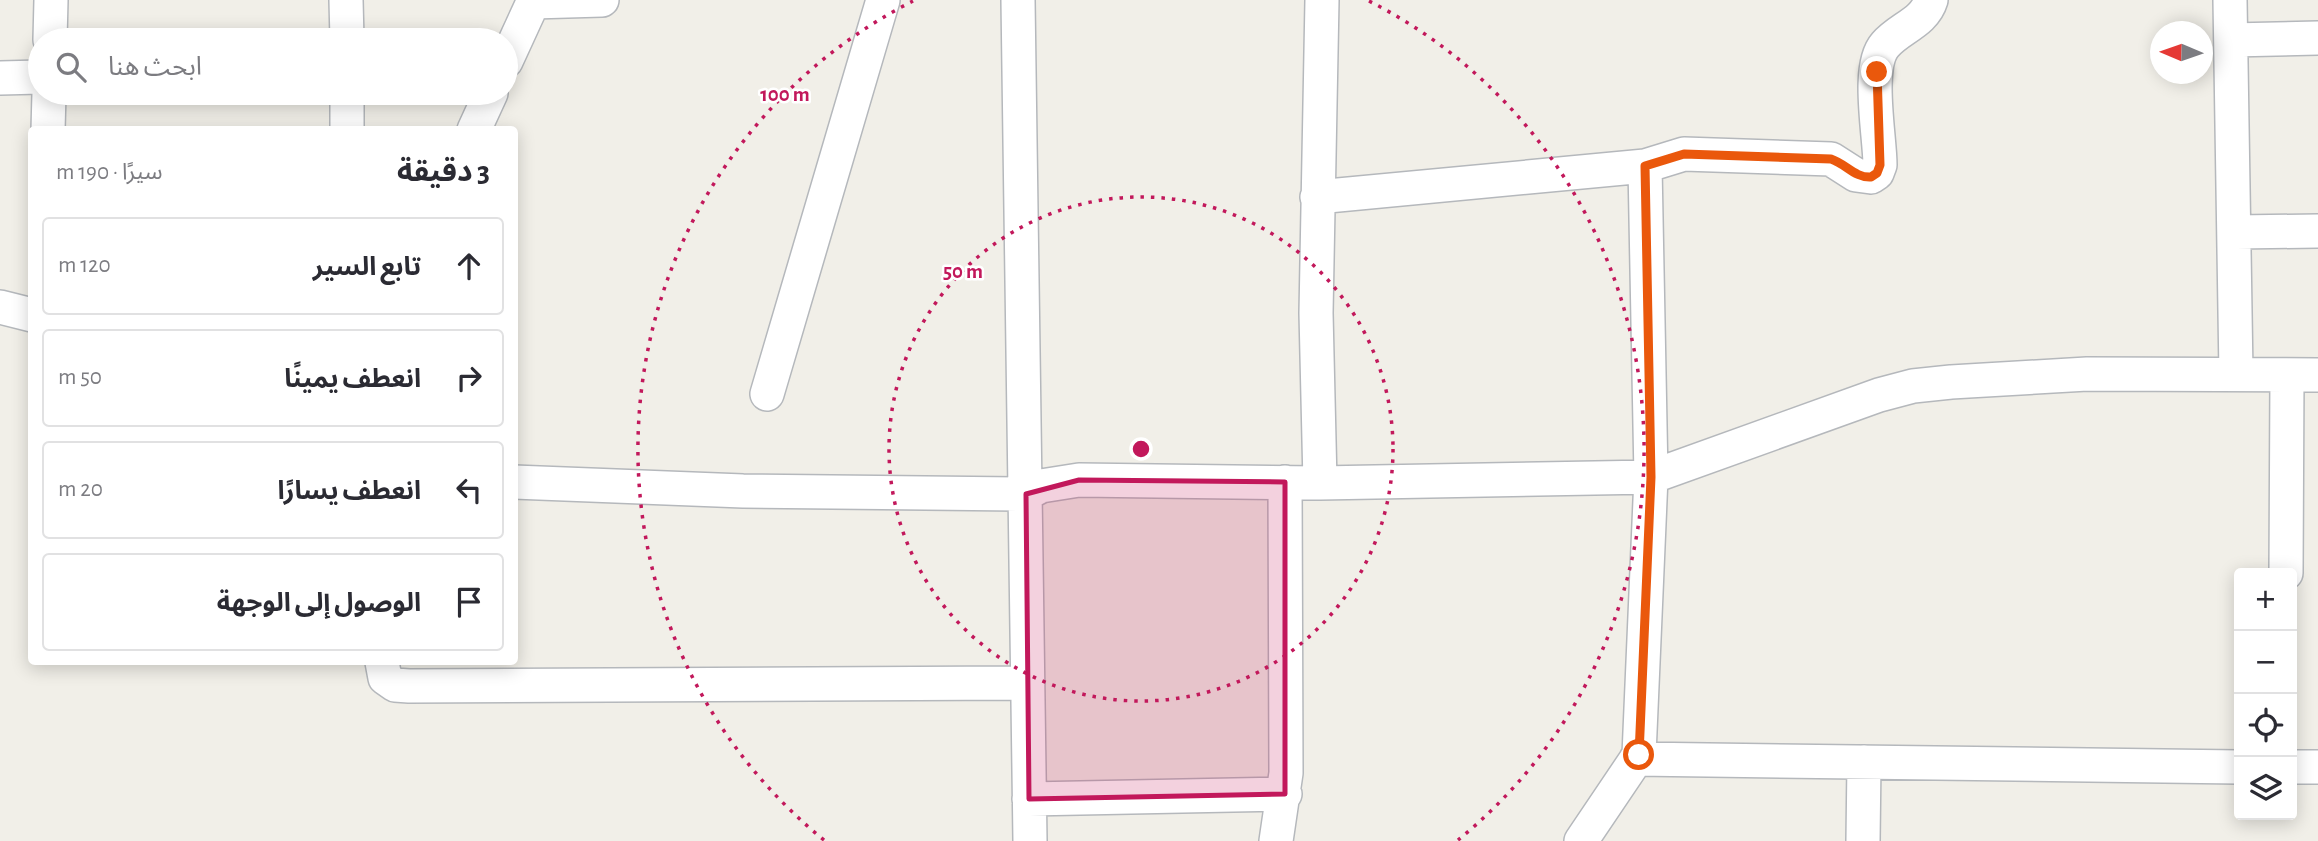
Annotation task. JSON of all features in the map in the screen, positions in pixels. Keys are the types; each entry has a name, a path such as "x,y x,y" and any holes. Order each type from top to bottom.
{"street":[{"path":"50,28 51,0"},
{"path":"346,0 347,28"},
{"path":"518,35 534,1 602,0"},
{"path":"767,394 883,0"},
{"path":"1018,0 1030,841"},
{"path":"1320,483 1317,197 1322,0"},
{"path":"1317,197 1645,166 1684,154 1818,159 1840,162 1856,175 1871,177 1877,173 1880,165 1876,88 1879,55 1889,41 1917,20 1928,8 1931,0"},
{"path":"2230,0 2236,374"},
{"path":"2231,40 2318,38"},
{"path":"0,78 28,78"},
{"path":"48,126 49,105"},
{"path":"347,105 347,126"},
{"path":"476,126 485,105"},
{"path":"1581,841 1636,759 1651,477 1645,166"},
{"path":"2235,232 2318,231"},
{"path":"0,307 28,314"},
{"path":"518,482 743,491 1026,494 1041,486 1079,480 1320,483 1651,477 1879,395 1913,386 2087,374 2303,375 2286,568"},
{"path":"1276,841 1284,794 1285,482"},
{"path":"383,665 385,678 395,685 410,686 1028,683"},
{"path":"1636,759 2234,767"},
{"path":"1863,841 1864,762"},
{"path":"2297,767 2318,767"},
{"path":"1029,799 1284,794"}],"highlighted area":[{"path":"1079,480 1285,482 1285,794 1029,799 1026,494"}],"route":[{"path":"1639,755 1651,477 1645,166 1684,154 1831,159 1848,167 1856,175 1871,177 1877,173 1880,165 1877,72"}]}
